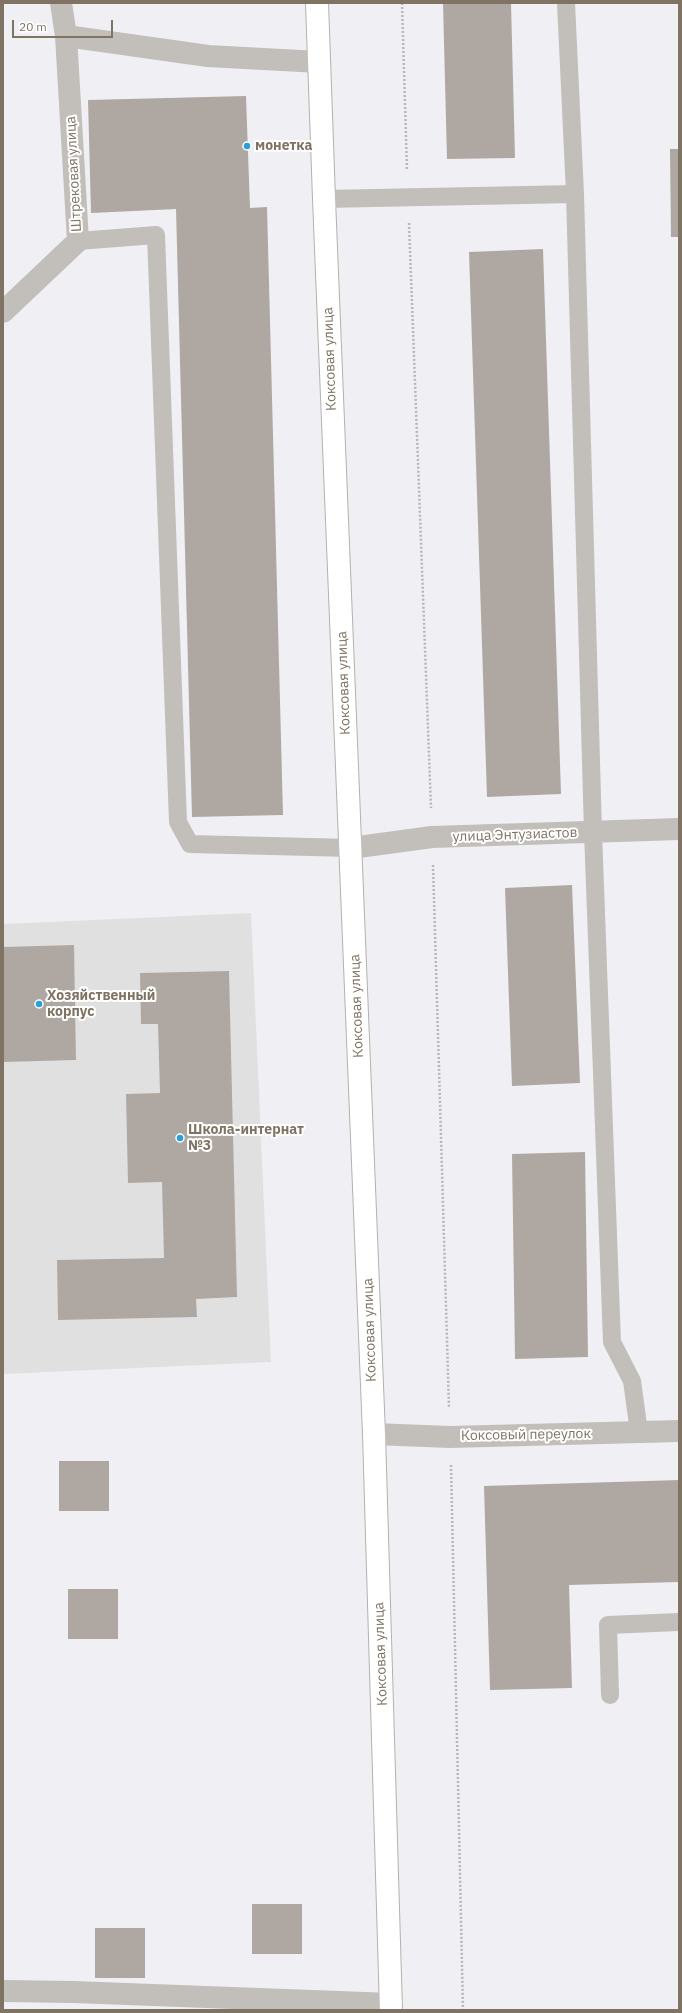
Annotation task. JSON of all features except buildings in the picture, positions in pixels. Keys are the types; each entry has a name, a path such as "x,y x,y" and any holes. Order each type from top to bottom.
{"main road":[{"name":"Коксовая улица","path":"318,3 324,199 374,1434 391,2007"}],"street":[{"name":"Штрековая улица","path":"3,312 78,241 66,36 61,3"},
{"path":"66,36 208,56 319,62"},
{"name":"улица Энтузиастов","path":"351,848 432,837 679,829"},
{"name":"Коксовый переулок","path":"374,1434 450,1437 679,1431"},
{"path":"3,1991 74,1992 391,2007"}],"lane":[{"path":"566,3 575,194 593,832 612,1342 632,1382 639,1432"},
{"path":"324,199 575,194"},
{"path":"78,241 156,235 178,822 190,844 351,848"},
{"path":"610,1695 608,1625 679,1622"}],"path":[{"path":"402,3 432,837 450,1437 463,2010"}],"shaded area":[{"path":"251,913 271,1362 3,1374 3,924"}],"place":[{"name":"монетка","path":"247,146"},
{"name":"Хозяйственный корпус","path":"39,1004"},
{"name":"Школа-интернат №3","path":"180,1138"}]}
